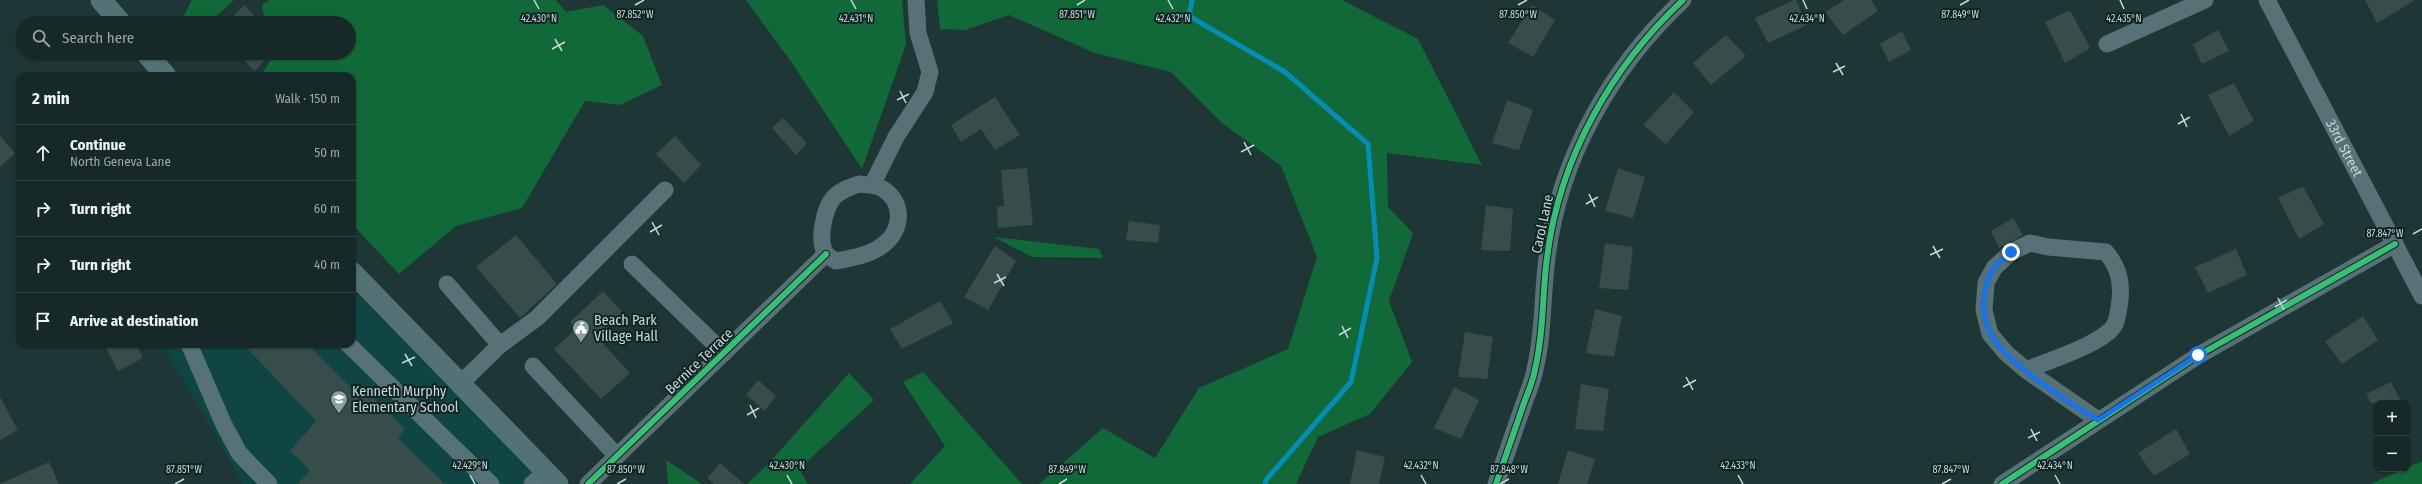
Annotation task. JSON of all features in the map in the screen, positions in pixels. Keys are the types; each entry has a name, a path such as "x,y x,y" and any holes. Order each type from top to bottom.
{"main road":[{"path":"101,0 114,16"},
{"path":"152,60 163,72"},
{"path":"356,276 460,384 545,480"}],"street":[{"path":"872,186 896,137 925,92 930,72 918,32 916,0"},
{"path":"2107,44 2205,0"},
{"name":"33rd Street","path":"2267,0 2422,296"},
{"name":"Carol Lane","path":"1496,484 1535,369 1547,257 1559,200 1574,154 1595,113 1624,65 1679,1"},
{"path":"859,184 882,188 894,200 899,213 898,226 893,236 882,246 856,258 836,261 826,254 822,240 824,224 834,198 845,189 859,184"},
{"path":"460,384 500,344 537,318 665,190"},
{"path":"2026,370 2094,343 2106,335 2115,325 2122,286 2117,265 2106,252 2060,248 2030,243 2011,252 1994,268 1986,283 1984,310 1990,334 2006,353 2026,370 2098,420"},
{"path":"2002,484 2198,355 2395,244"},
{"name":"Bernice Terrace","path":"588,484 826,254"},
{"path":"632,264 724,353"},
{"path":"447,284 500,344"},
{"path":"191,348 224,425 239,453 269,484"},
{"path":"352,348 491,484"},
{"path":"533,366 617,456"}],"shaded area":[{"name":"Kenneth Murphy Elementary School","path":"356,293 544,484 243,484 164,348 356,348"}],"green space":[{"path":"192,0 234,0 217,16 184,16"},
{"path":"270,0 556,0 566,12 603,5 643,36 662,85 620,105 585,101 522,208 456,226 399,274 356,228 356,72 263,72 270,60 356,60 356,16 264,16 262,5"},
{"path":"746,0 902,0 906,45 862,169 792,63"},
{"path":"937,0 1342,0 1418,39 1482,165 1387,153 1388,207 1413,233 1389,301 1412,362 1370,414 1318,437 1296,484 1039,484 1103,428 1155,458 1199,388 1288,349 1317,257 1281,166 1222,123 1171,72 1095,53 1009,15 965,30 940,29"},
{"path":"994,237 1099,249 1103,258 1032,257"},
{"path":"923,372 1022,484 910,484 945,446 903,382"},
{"path":"849,373 874,400 799,469 808,484 747,484 769,463"},
{"path":"666,460 702,484 668,484"},
{"path":"2422,461 2422,484 2370,484 2397,472 2410,472 2410,466"}],"building":[{"path":"1796,0 1807,25 1768,43 1755,18"},
{"path":"1844,0 1871,0 1878,11 1843,35 1825,12"},
{"path":"2365,0 2415,0 2377,23"},
{"path":"245,5 254,16 233,16"},
{"path":"1532,5 1555,20 1533,57 1508,43"},
{"path":"2070,10 2090,48 2065,63 2045,22"},
{"path":"2218,30 2229,51 2202,64 2193,44"},
{"path":"1902,31 1911,50 1889,62 1880,44"},
{"path":"1726,35 1746,56 1711,85 1693,63"},
{"path":"244,60 266,60 254,71"},
{"path":"2234,83 2254,121 2229,136 2208,95"},
{"path":"1674,92 1694,112 1666,144 1643,125"},
{"path":"995,97 1020,135 995,150 981,129 961,142 951,125"},
{"path":"1507,100 1533,110 1519,150 1492,143"},
{"path":"783,118 807,143 796,155 772,128"},
{"path":"0,136 15,153 0,167"},
{"path":"675,136 701,165 684,183 656,154"},
{"path":"1027,168 1033,225 998,228 997,207 1004,206 1001,170"},
{"path":"1618,168 1645,177 1633,218 1605,211"},
{"path":"2303,186 2324,224 2299,239 2278,198"},
{"path":"1486,205 1513,209 1510,251 1481,250"},
{"path":"2013,218 2023,235 1999,248 1991,231"},
{"path":"1129,221 1160,225 1158,243 1126,240"},
{"path":"516,235 557,284 520,318 476,267"},
{"path":"1605,243 1633,247 1628,290 1599,288"},
{"path":"995,246 1016,261 988,310 964,297"},
{"path":"2236,249 2247,275 2208,293 2195,267"},
{"name":"Beach Park Village Hall","path":"603,291 623,313 597,337 630,373 601,399 554,349 576,329 570,322"},
{"path":"940,301 953,323 902,349 890,329"},
{"path":"1595,309 1622,316 1614,357 1586,353"},
{"path":"2363,316 2378,340 2342,364 2325,341"},
{"path":"1465,332 1493,337 1487,379 1458,377"},
{"path":"106,348 138,348 143,358 118,371"},
{"path":"247,348 311,348 352,389 358,383 405,429 398,438 445,484 297,484 310,470 290,451 316,421"},
{"path":"758,380 776,396 765,411 746,395"},
{"path":"2391,382 2400,400 2374,400 2374,403 2371,403 2366,394"},
{"path":"1581,384 1609,389 1603,431 1575,429"},
{"path":"1454,387 1479,400 1461,439 1434,428"},
{"path":"0,397 18,430 0,440"},
{"path":"2176,429 2190,454 2154,476 2138,453"},
{"path":"1357,450 1385,457 1379,484 1350,484"},
{"path":"1568,450 1595,459 1587,484 1558,484"},
{"path":"49,462 59,484 0,484"},
{"path":"720,463 744,484 714,484 707,478"}],"waterway":[{"path":"1192,0 1189,16 1285,72 1368,144 1377,258 1351,382 1266,480 1265,484"}],"cycle path":[{"path":"1496,484 1534,374 1540,342 1545,272 1553,221 1563,185 1576,151 1592,117 1611,85 1657,26 1683,0"},
{"path":"2002,484 2199,355 2395,244"},
{"path":"588,484 826,254"}],"place":[{"name":"Beach Park Village Hall","path":"581,343"},
{"name":"Kenneth Murphy Elementary School","path":"339,414"}],"route":[{"path":"2011,252 1994,268 1986,283 1984,310 1990,334 2006,353 2026,370 2085,413 2098,420 2198,355"}]}
